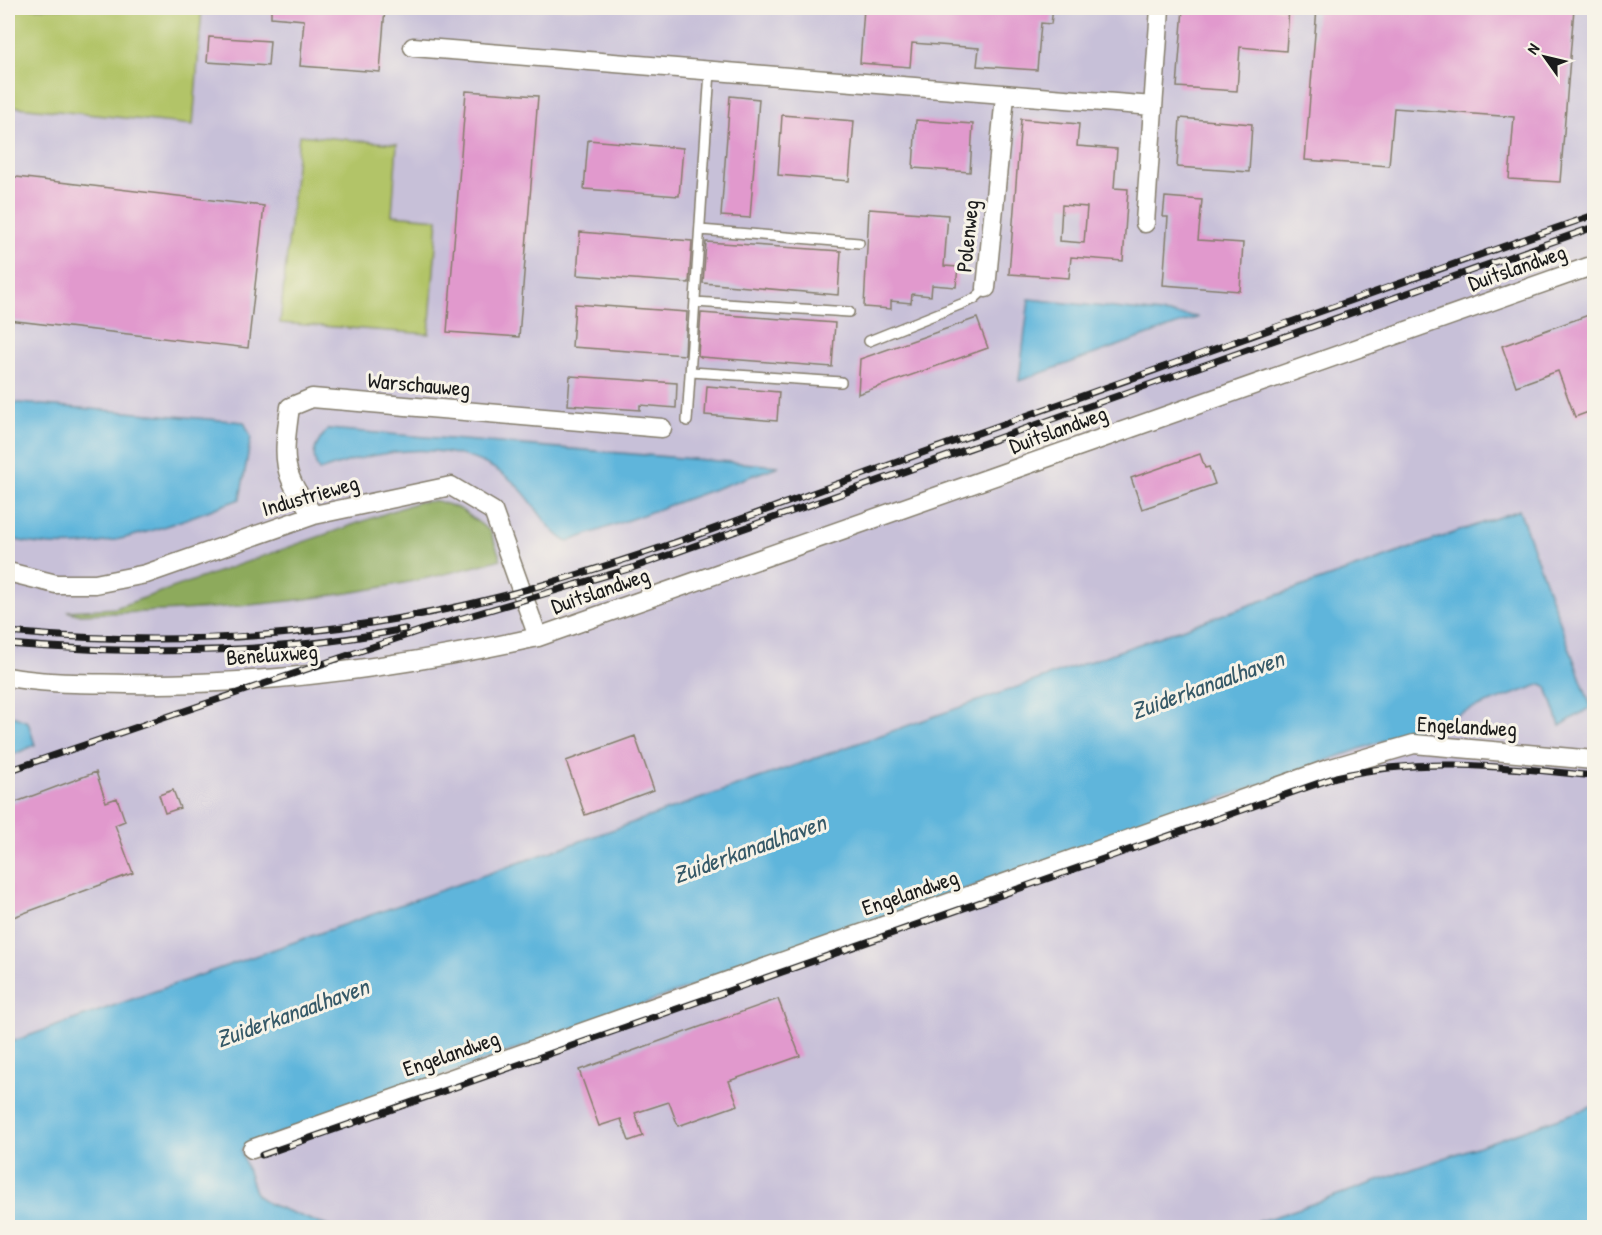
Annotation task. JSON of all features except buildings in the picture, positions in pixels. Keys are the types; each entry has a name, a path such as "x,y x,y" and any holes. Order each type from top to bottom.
{"street":[{"path":"1145,223 1160,8"},
{"path":"413,47 1153,106"},
{"name":"Polenweg","path":"986,288 1005,96"},
{"name":"Duitslandweg","path":"538,637 1594,266"},
{"name":"Warschauweg","path":"314,515 294,492 284,447 290,407 312,398 662,428"},
{"name":"Industrieweg","path":"8,572 56,584 105,582 146,574 314,515 451,486 493,511 538,637"},
{"name":"Beneluxweg","path":"8,677 41,683 166,685 271,680 400,664 538,637"},
{"name":"Engelandweg","path":"252,1149 1328,769 1414,744 1594,760"}],"lane":[{"path":"687,421 710,71"},
{"path":"700,230 859,243"},
{"name":"Polenweg","path":"869,341 974,299 986,288"},
{"path":"695,302 849,312"},
{"path":"691,372 841,382"}],"shaded area":[{"path":"8,8 1594,8 1594,1151 1352,1228 8,1227"}],"green space":[{"path":"8,8 202,8 193,125 8,106"},
{"path":"299,135 397,144 392,215 438,219 429,334 280,323"},
{"path":"438,501 460,509 490,531 501,559 397,584 291,601 185,610 77,614 67,611 115,608 418,502"}],"water":[{"path":"1029,299 1199,317 1019,381"},
{"path":"8,402 244,422 251,437 240,499 154,530 98,543 69,546 39,544 8,538"},
{"path":"328,429 779,466 567,542 551,529 512,481 490,466 467,457 443,452 393,452 319,471 314,459 315,449"},
{"name":"Zuiderkanaalhaven","path":"1519,510 1591,707 1560,726 1547,687 1542,684 244,1146 241,1151 256,1195 269,1204 330,1227 8,1228 8,1043"},
{"path":"8,714 28,722 35,745 8,757"},
{"path":"1594,1106 1594,1227 1240,1227 1286,1213"}],"railway":[{"path":"8,632 130,639 253,636 375,622 435,612 495,598 607,565 717,528 1594,215"},
{"path":"8,771 425,629 632,568 1594,227"},
{"path":"8,644 107,650 207,650 307,644 405,629"},
{"path":"262,1155 1336,777 1401,767 1433,765 1496,767 1594,776"}]}
